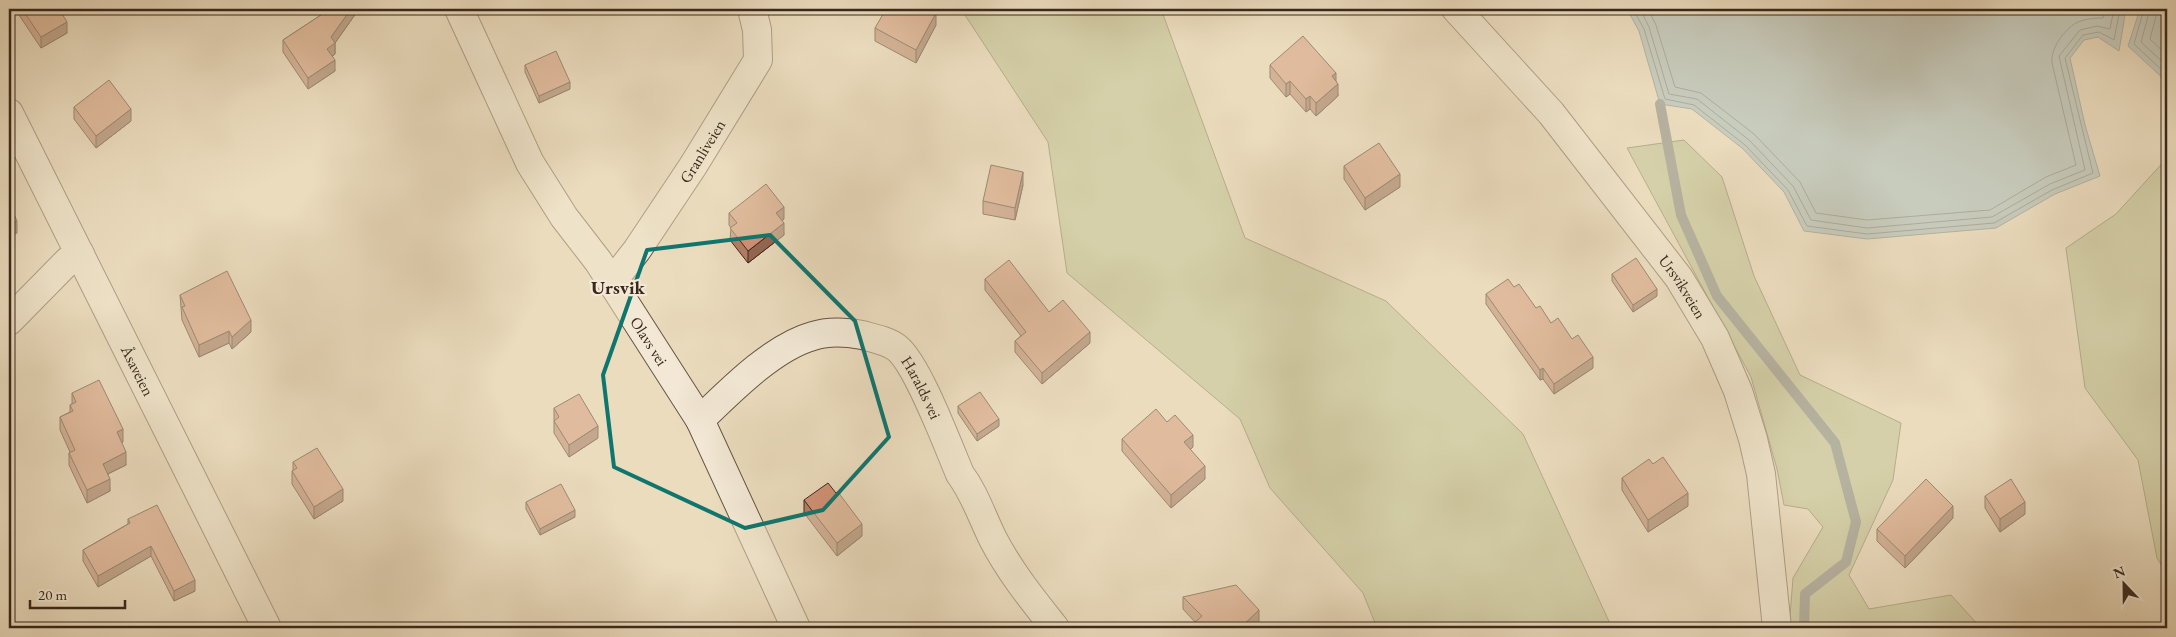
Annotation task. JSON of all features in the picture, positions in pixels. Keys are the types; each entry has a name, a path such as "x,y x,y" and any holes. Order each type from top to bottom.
{"street":[{"name":"Olavs vei","path":"459,9 530,163 564,217 612,282 700,420 796,628"},
{"name":"Granliveien","path":"612,282 637,250 688,174 758,60 757,30 752,9"},
{"name":"Ursvikveien","path":"1456,9 1551,113 1680,278 1715,338 1738,391 1757,456 1772,572 1777,628"},
{"name":"Åsaveien","path":"9,113 267,628"},
{"path":"9,321 68,261 80,254"},
{"name":"Haralds vei","path":"700,420 775,354 812,336 845,332 876,338 897,348 912,367 960,474 969,485 993,540 1018,581 1056,628"}],"highlighted area":[{"path":"770,235 855,321 889,437 823,510 745,528 614,467 603,375 647,250"}],"green space":[{"path":"961,9 1161,9 1245,238 1386,301 1523,434 1612,628 1377,628 1363,593 1270,488 1240,419 1067,273 1048,142"},
{"path":"1684,140 1722,177 1754,276 1800,375 1901,423 1893,480 1849,575 1869,609 1951,595 1981,628 1789,628 1793,578 1823,527 1808,509 1784,505 1777,469 1751,377 1627,148"},
{"path":"2167,158 2167,574 2157,558 2138,460 2085,388 2066,248 2116,214"}],"water":[{"path":"1627,9 2126,9 2119,51 2098,37 2084,40 2070,58 2085,125 2100,176 2055,194 1996,228 1867,239 1804,231 1784,192 1742,148 1692,109 1660,104 1639,31"},
{"path":"2140,9 2167,9 2167,82 2128,46"}],"building":[{"path":"22,9 59,9 67,22 41,37"},
{"path":"330,9 351,9 331,37 335,43 327,49 335,60 308,78 283,40"},
{"path":"886,9 929,9 936,13 916,50 875,28"},
{"path":"1303,36 1336,73 1332,76 1338,84 1316,103 1310,96 1306,99 1290,81 1286,84 1270,65"},
{"path":"556,51 570,82 539,96 525,65"},
{"path":"109,80 131,109 96,136 74,107"},
{"path":"1379,143 1400,174 1365,198 1344,166"},
{"path":"991,165 1023,172 1015,208 983,201"},
{"path":"766,184 784,207 776,213 784,223 748,251 730,228 737,223 729,213"},
{"path":"9,203 17,221 9,225"},
{"path":"1636,258 1657,289 1633,305 1612,274"},
{"path":"1009,260 1049,312 1063,300 1090,332 1042,373 1015,341 1026,332 985,279"},
{"path":"227,271 251,320 232,337 229,331 199,345 182,307 185,306 180,295"},
{"path":"1508,279 1514,287 1519,284 1536,308 1540,306 1551,323 1558,318 1572,339 1578,335 1593,357 1554,384 1543,368 1540,370 1486,294"},
{"path":"99,380 123,429 117,432 126,452 103,464 110,479 87,490 69,453 75,450 60,417 73,411 70,405 76,402 72,393"},
{"path":"980,392 999,419 977,434 958,406"},
{"path":"579,394 598,426 569,445 554,421 559,417 554,408"},
{"path":"1156,409 1167,422 1175,415 1193,435 1184,442 1205,466 1171,495 1122,439"},
{"path":"317,448 343,489 314,507 292,471 297,468 293,462"},
{"path":"1663,457 1688,493 1648,520 1622,478 1649,459 1653,464"},
{"path":"1926,479 1953,506 1905,556 1877,529"},
{"path":"2011,479 2025,502 2000,519 1985,496"},
{"path":"828,483 836,493 838,492 862,524 837,543 804,500"},
{"path":"561,484 575,510 540,529 526,502"},
{"path":"157,505 195,580 174,591 151,546 98,576 83,550 130,523 128,519"},
{"path":"1236,585 1259,610 1240,628 1196,628 1192,625 1202,616 1183,597"}],"waterway":[{"path":"1660,104 1681,215 1717,296 1835,443 1856,522 1846,562 1805,594 1804,628"}],"district":[{"name":"Ursvik","path":"618,287"}]}
